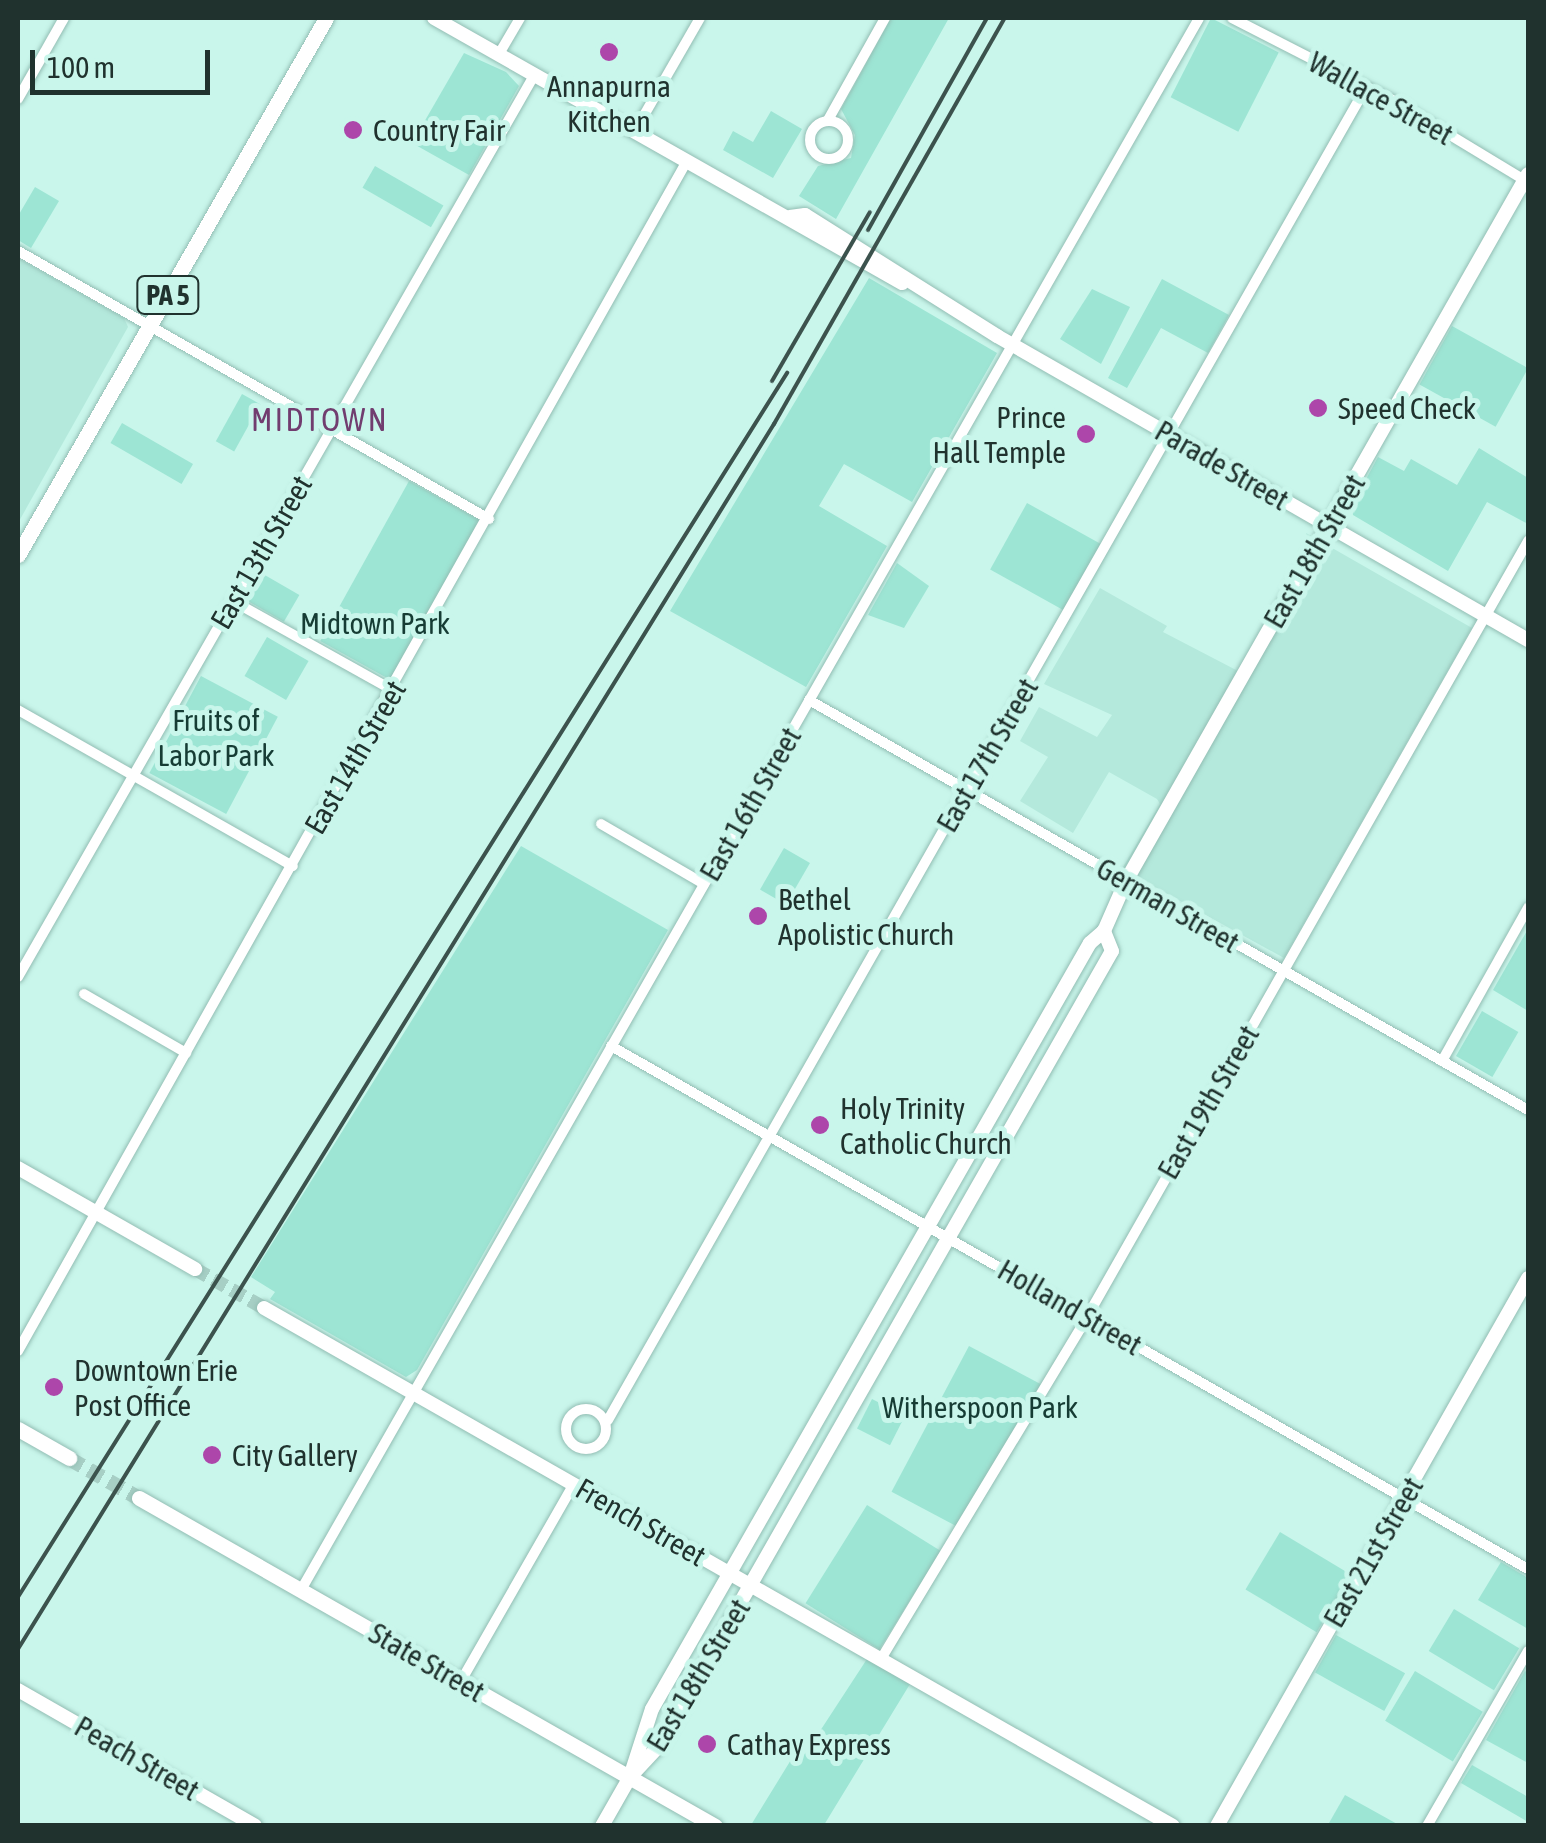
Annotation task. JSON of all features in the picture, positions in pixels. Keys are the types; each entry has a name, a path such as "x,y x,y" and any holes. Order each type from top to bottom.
{"main road":[{"name":"PA 5","path":"18,554 326,18"},
{"name":"Parade Street","path":"434,18 790,217 805,216 917,289 1528,640"},
{"name":"East 18th Street","path":"630,1777 652,1709 1090,943 1104,931 1126,881 1527,179"},
{"name":"East 18th Street","path":"630,1777 658,1746 752,1585 1112,951 1104,931"},
{"path":"18,1168 194,1269"},
{"name":"East 21st Street","path":"1217,1826 1528,1278"},
{"name":"French Street","path":"264,1308 1174,1826"},
{"path":"18,1429 69,1458"},
{"name":"State Street","path":"139,1498 715,1826"},
{"name":"Peach Street","path":"18,1690 255,1826"},
{"path":"602,1826 630,1777"}],"street":[{"path":"18,99 64,18"},
{"path":"499,54 520,18"},
{"path":"635,132 700,18"},
{"path":"828,120 884,18"},
{"name":"East 16th Street","path":"301,1590 1199,18"},
{"name":"Wallace Street","path":"1232,18 1527,179"},
{"name":"East 13th Street","path":"18,977 535,74"},
{"name":"East 17th Street","path":"608,1420 580,1410 569,1418 566,1436 581,1449 593,1447 1364,89"},
{"name":"East 14th Street","path":"18,1350 687,161"},
{"path":"18,251 488,519"},
{"name":"East 19th Street","path":"881,1659 1088,1317 1528,540"},
{"path":"233,601 392,690"},
{"name":"German Street","path":"808,700 1528,1110"},
{"path":"18,710 293,866"},
{"path":"601,824 704,884"},
{"path":"1442,1061 1528,908"},
{"path":"84,994 186,1052"},
{"name":"Holland Street","path":"611,1046 1528,1568"},
{"path":"461,1681 574,1484"},
{"path":"1427,1826 1528,1650"}],"shaded area":[{"path":"18,258 124,318 128,327 18,523"},
{"path":"1306,533 1472,628 1284,958 1122,869 1160,804 1157,799 1109,772 1073,833 1020,801 1048,757 1020,741 1039,707 1097,737 1112,715 1044,684 1100,588 1167,626 1163,632 1238,671 1310,544"}],"green space":[{"path":"891,18 949,18 836,219 799,196 818,166 851,158 855,135 841,109"},
{"path":"1211,18 1279,53 1238,132 1171,97"},
{"path":"464,53 506,72 519,86 469,175 412,143"},
{"path":"771,111 802,129 773,178 723,150 733,131 753,142"},
{"path":"375,166 443,206 431,227 362,188"},
{"path":"35,187 59,201 31,248 18,240 18,216"},
{"path":"869,278 997,353 912,502 844,464 819,506 887,546 806,687 670,611"},
{"path":"1162,279 1229,315 1208,353 1161,328 1127,388 1108,378"},
{"path":"1092,289 1130,307 1101,364 1060,339"},
{"path":"1452,326 1528,368 1496,427 1420,385"},
{"path":"242,394 260,404 234,451 216,441"},
{"path":"122,423 193,464 182,484 111,443"},
{"path":"1479,448 1528,478 1528,524 1487,502 1448,571 1353,515 1352,505 1378,457 1404,471 1411,459 1457,485"},
{"name":"Midtown Park","path":"409,481 480,520 391,680 320,641"},
{"path":"1027,503 1101,544 1064,611 990,569"},
{"path":"897,563 929,586 904,628 868,615"},
{"path":"263,574 299,595 284,622 248,601"},
{"path":"267,637 309,661 286,700 244,676"},
{"name":"Fruits of Labor Park","path":"201,676 278,717 226,814 149,773"},
{"path":"521,846 668,930 417,1370 406,1377 270,1299 275,1292 251,1277"},
{"path":"784,848 810,863 786,905 760,890"},
{"path":"1528,929 1528,1011 1493,990"},
{"path":"1482,1011 1518,1032 1492,1077 1456,1056"},
{"name":"Witherspoon Park","path":"969,1346 1041,1384 964,1530 892,1492"},
{"path":"872,1399 905,1416 890,1445 857,1428"},
{"path":"867,1505 941,1551 879,1649 806,1603"},
{"path":"1280,1532 1351,1575 1317,1632 1245,1589"},
{"path":"1501,1562 1528,1578 1528,1629 1478,1600"},
{"path":"1454,1609 1519,1648 1494,1690 1429,1651"},
{"path":"1336,1635 1405,1673 1384,1711 1315,1673"},
{"path":"867,1659 910,1684 824,1825 751,1825 797,1750 805,1754"},
{"path":"1415,1671 1483,1712 1453,1761 1385,1721"},
{"path":"1525,1671 1528,1673 1528,1763 1486,1740"},
{"path":"1472,1765 1528,1797 1528,1822 1461,1783"},
{"path":"1345,1795 1399,1825 1329,1823"}],"tunnel":[{"path":"195,1269 264,1308"},
{"path":"69,1458 139,1498"}],"railway":[{"path":"868,230 987,18"},
{"path":"18,1649 774,424 1005,18"},
{"path":"772,381 870,212"},
{"path":"18,1597 787,373"}],"place":[{"name":"Annapurna Kitchen","path":"609,52"},
{"name":"Country Fair","path":"353,130"},
{"name":"Speed Check","path":"1318,408"},
{"name":"Prince Hall Temple","path":"1086,434"},
{"name":"Bethel Apolistic Church","path":"758,916"},
{"name":"Holy Trinity Catholic Church","path":"820,1125"},
{"name":"Downtown Erie Post Office","path":"54,1387"},
{"name":"City Gallery","path":"212,1455"},
{"name":"Cathay Express","path":"707,1744"}],"district":[{"name":"MIDTOWN","path":"320,420"}]}
